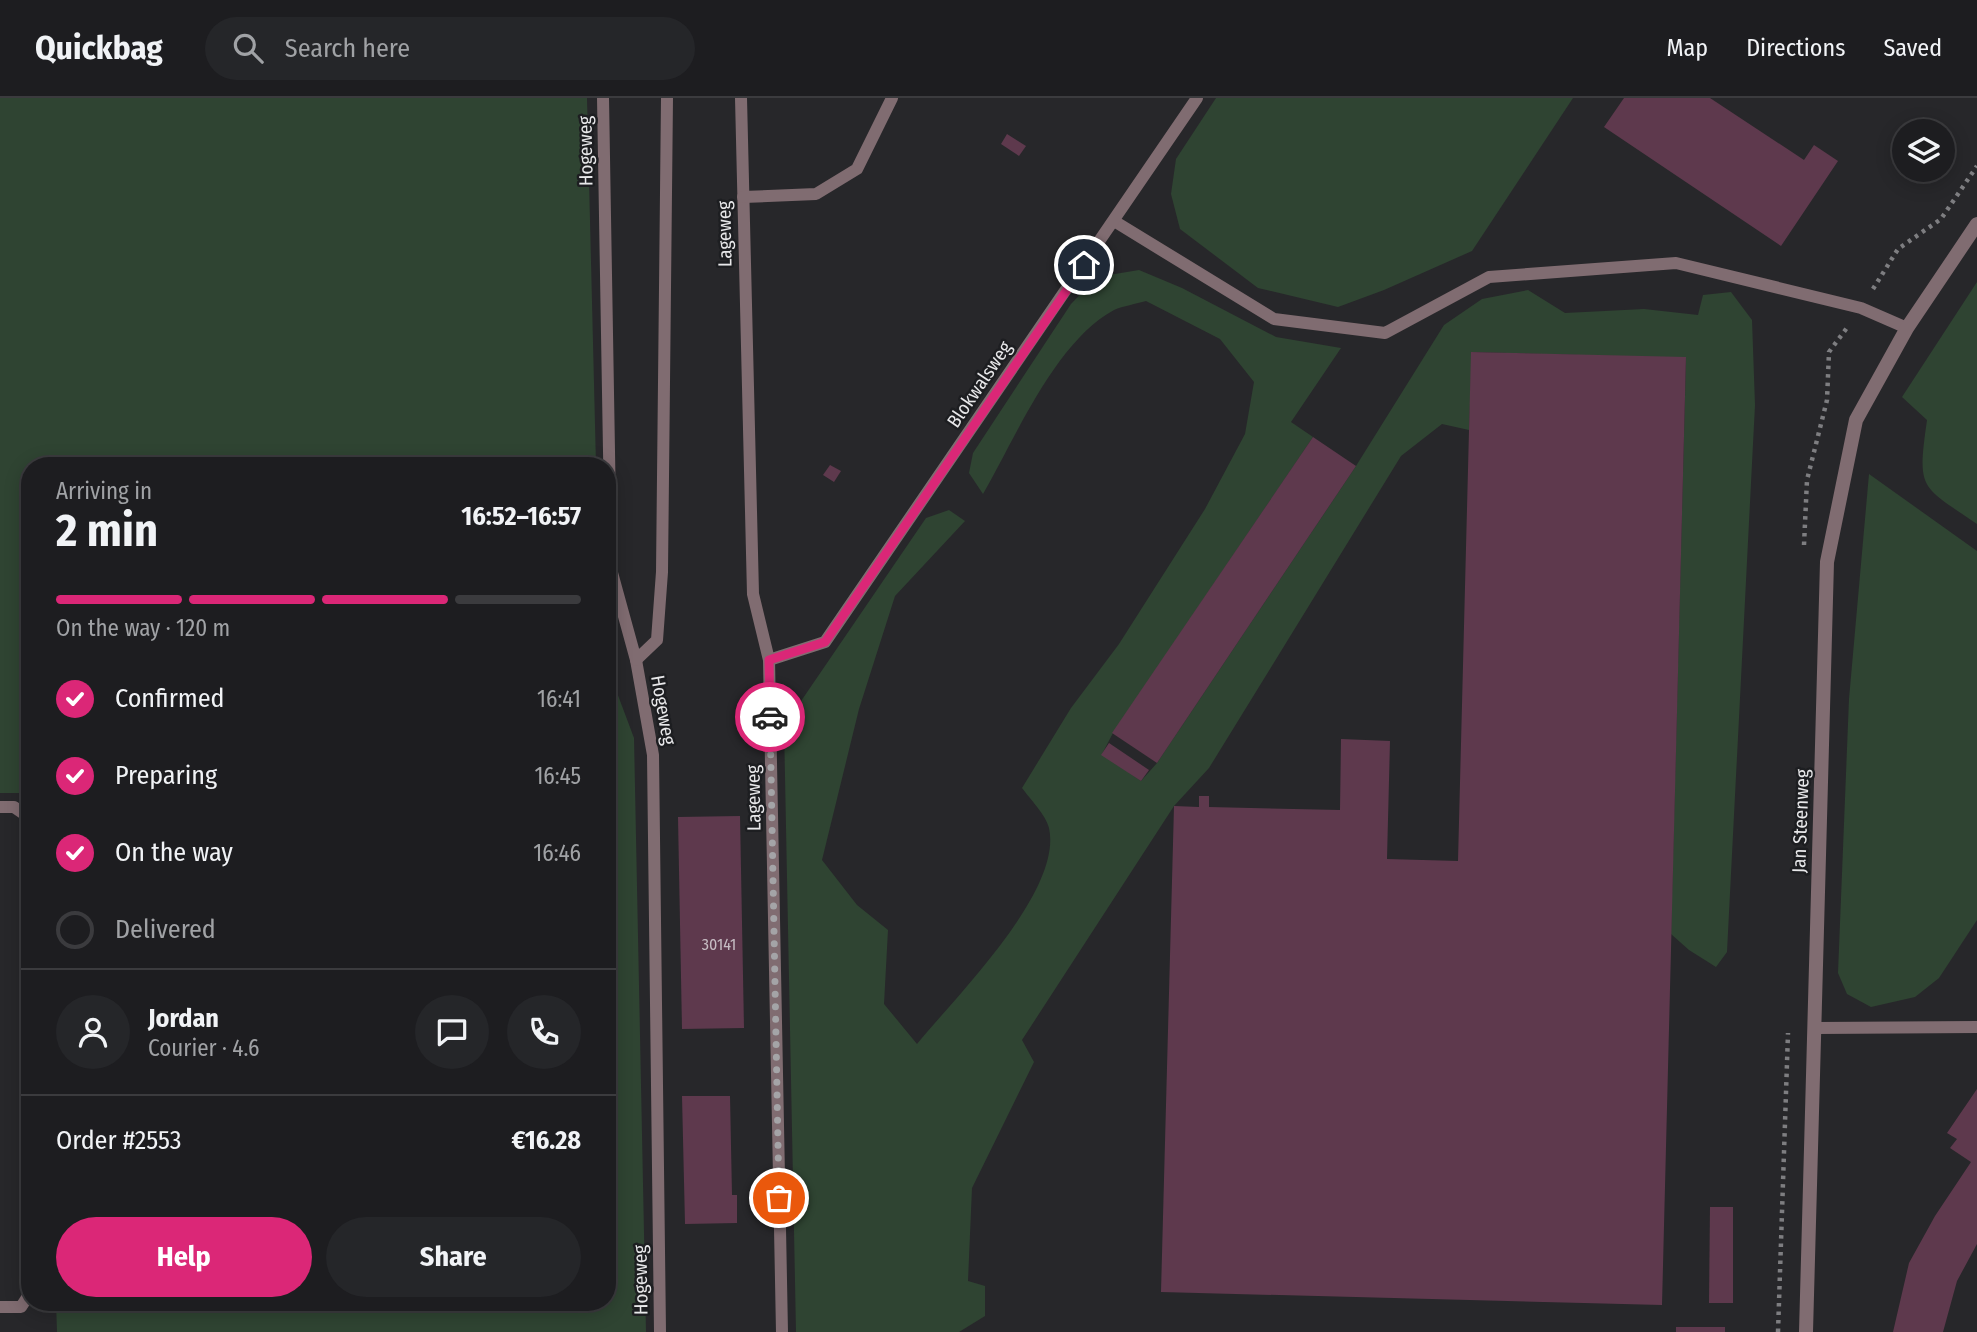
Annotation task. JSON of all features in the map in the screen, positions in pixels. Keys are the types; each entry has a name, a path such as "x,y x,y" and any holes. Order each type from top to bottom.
{"street":[{"name":"Jan Steenweg","path":"1806,1332 1827,562 1856,421 1907,328 1977,224"}],"lane":[{"name":"Hogeweg","path":"603,98 609,457"},
{"path":"636,660 657,640 662,572 667,98"},
{"name":"Lageweg","path":"741,98 753,594 769,660 782,1332"},
{"path":"743,197 816,194 857,169 892,98"},
{"name":"Blokwalsweg","path":"769,660 825,642 1197,98"},
{"path":"1114,221 1274,319 1385,334 1489,277 1676,263 1861,308 1907,328"},
{"name":"Hogeweg","path":"616,587 636,660 653,755 660,1332"},
{"path":"0,807 14,807 21,812"},
{"path":"1816,1028 1977,1027"},
{"path":"0,1307 21,1307"}],"path":[{"path":"1861,308 1898,249 1941,219 1977,166"}],"green space":[{"path":"0,98 587,98 596,457 21,457 21,793 0,793"},
{"path":"1216,98 1573,98 1472,251 1338,307 1258,288 1180,229 1171,194 1176,159"},
{"path":"1139,270 1182,288 1276,337 1341,348 1291,422 1313,437 1113,733 1102,754 1141,781 1157,763 1356,466 1444,325 1482,299 1528,290 1565,313 1644,309 1698,315 1703,295 1731,292 1752,320 1755,405 1727,952 1716,967 1689,950 1671,934 1686,358 1472,352 1469,430 1442,424 1401,456 1209,768 1174,806 1022,1040 1034,1062 972,1188 968,1281 985,1286 985,1316 959,1332 796,1332 784,726 926,518 949,510 965,521 895,596 859,709 822,860 857,905 888,930 884,1004 917,1044 1003,942 1040,882 1049,853 1049,828 1022,788 1071,708 1119,644 1205,509 1245,434 1254,382 1220,339 1146,301 1114,310 1073,344 1055,367 1023,419 983,494 969,473 973,453 1071,304 1097,277"},
{"path":"1977,282 1977,524 1933,493 1927,484 1923,474 1923,461 1927,420 1902,397"},
{"path":"1869,474 1977,551 1977,920 1939,978 1915,997 1871,1007 1847,994 1838,973 1849,699"},
{"path":"616,690 634,738 646,1332 57,1332 56,1311 616,1311"}],"building":[{"path":"1624,98 1710,98 1804,160 1814,145 1838,161 1781,246 1604,127"},
{"path":"1007,134 1026,146 1019,156 1001,144"},
{"path":"1471,352 1686,357 1662,1305 1161,1292 1174,806 1199,807 1199,796 1209,796 1209,807 1340,810 1341,739 1390,741 1387,859 1458,861"},
{"path":"1313,437 1356,466 1157,763 1112,733"},
{"path":"830,465 841,471 834,482 823,475"},
{"path":"1109,743 1149,770 1141,781 1101,755"},
{"path":"740,816 744,1028 682,1029 678,817"},
{"path":"1977,1089 1977,1244 1957,1281 1943,1332 1893,1332 1909,1263 1935,1216 1971,1162 1950,1148 1957,1139 1947,1133"},
{"path":"682,1096 730,1096 732,1195 737,1195 737,1223 685,1224"},
{"path":"1710,1207 1733,1207 1733,1303 1709,1303"},
{"path":"1676,1327 1725,1327 1725,1332 1676,1332"}],"way so far":[{"path":"770,717 779,1198"}],"route":[{"path":"770,717 769,660 825,642 1084,265"}]}
